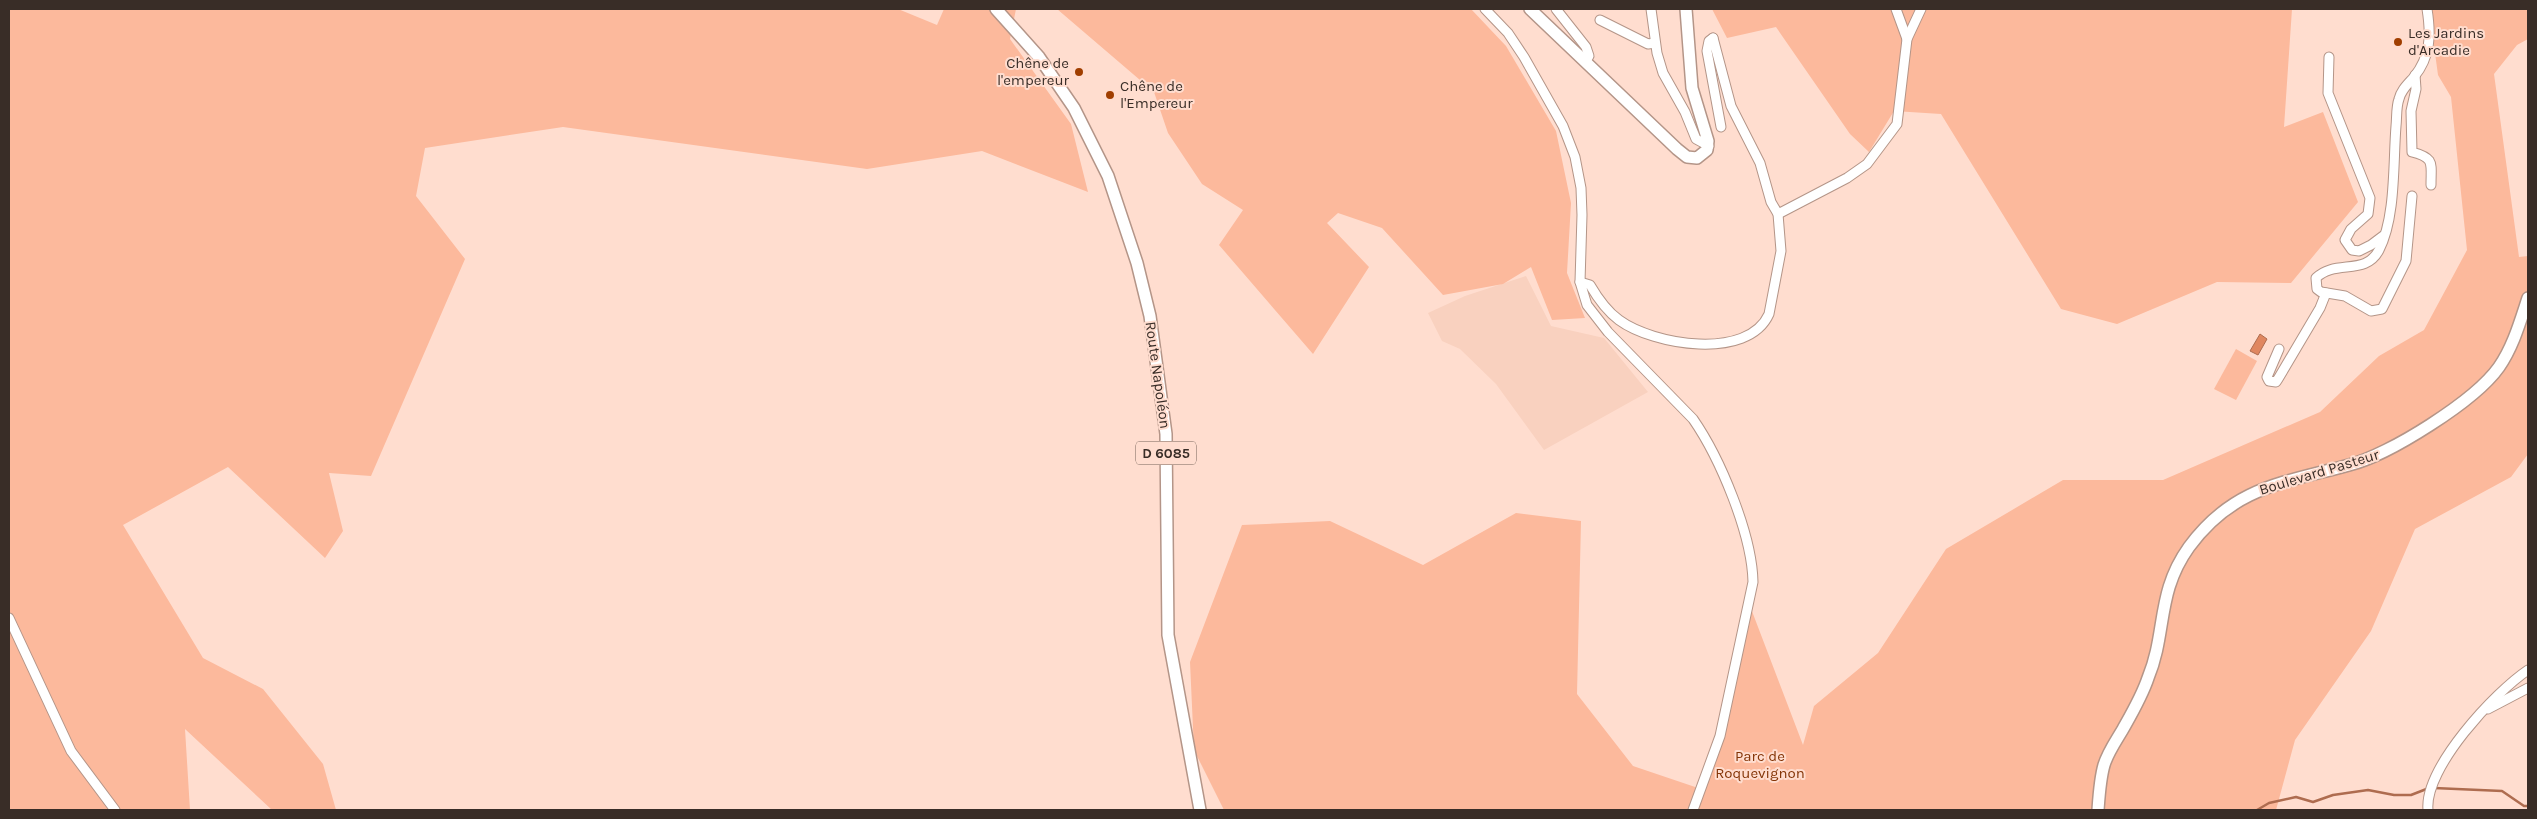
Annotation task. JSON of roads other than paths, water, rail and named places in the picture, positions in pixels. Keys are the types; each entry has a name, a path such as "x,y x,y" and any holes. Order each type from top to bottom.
{"main road":[{"name":"Route Napoléon","path":"996,9 1040,58 1074,108 1108,176 1137,262 1150,316 1166,434 1168,635 1200,810"},
{"path":"1530,9 1687,157 1697,158 1705,153 1709,146 1692,88 1686,9"},
{"name":"Boulevard Pasteur","path":"2098,808 2104,766 2149,677 2165,596 2175,568 2190,545 2216,517 2237,501 2262,488 2350,465 2386,452 2475,393 2500,366 2518,330 2528,298"}],"street":[{"path":"1485,9 1508,33 1524,57 1563,126 1576,157 1581,188 1582,215 1580,282 1587,305 1597,319 1692,419 1704,436 1718,462 1741,524 1753,566 1753,582 1720,736 1693,810"},
{"path":"1556,9 1586,47 1589,56 1586,61"},
{"path":"1650,9 1655,43 1663,73 1696,139 1709,146"},
{"path":"1896,9 1907,39"},
{"path":"1778,214 1848,178 1867,164 1897,124 1907,39 1921,9"},
{"path":"2412,196 2406,261 2382,309 2371,311 2345,296 2326,293 2317,289 2316,278 2331,269 2362,266 2371,262 2379,250 2389,217 2398,99 2425,58 2431,41 2427,9"},
{"path":"1600,20 1648,44 1655,43"},
{"path":"1580,282 1590,285 1596,295 1619,320 1647,334 1679,343 1722,343 1741,340 1755,333 1765,323 1769,314 1780,250 1778,214 1771,202 1760,163 1731,106 1713,38 1709,41 1707,51 1722,127"},
{"path":"2329,57 2328,92 2370,198 2368,214 2352,229 2346,240 2352,250 2359,251 2383,235"},
{"path":"2415,75 2416,89 2411,111 2412,152 2427,156 2431,162 2431,186"},
{"path":"2279,349 2267,377 2269,381 2276,382 2320,308 2326,293"},
{"path":"9,618 71,751 115,810"},
{"path":"2428,810 2430,795 2436,778 2453,747 2511,683 2528,670"},
{"path":"2484,711 2528,688"}],"waterway":[{"path":"2257,810 2269,803 2296,797 2313,802 2333,795 2368,790 2394,795 2411,795 2429,788"},
{"path":"2434,788 2502,791 2524,806 2528,806"}],"place":[{"name":"Les Jardins d'Arcadie","path":"2398,42"},
{"name":"Chêne de l'empereur","path":"1079,72"},
{"name":"Chêne de l'Empereur","path":"1110,95"}],"park label":[{"name":"Parc de Roquevignon","path":"1760,764"}]}
